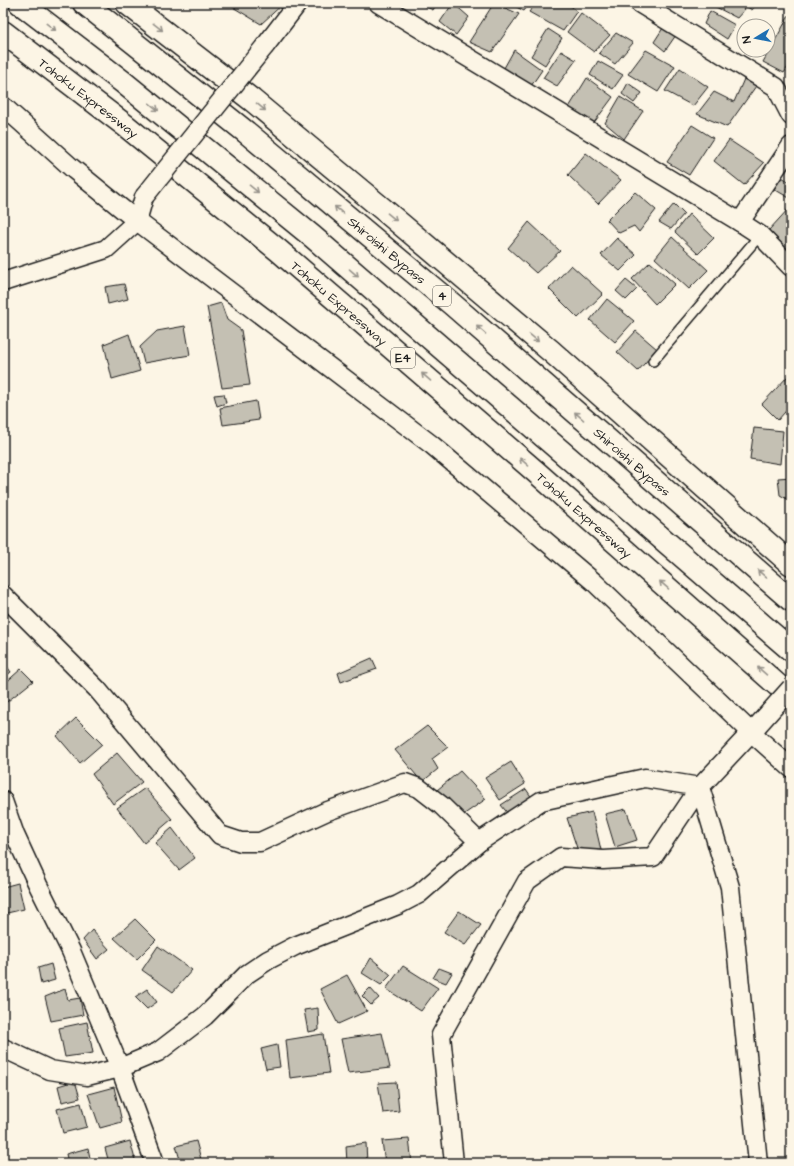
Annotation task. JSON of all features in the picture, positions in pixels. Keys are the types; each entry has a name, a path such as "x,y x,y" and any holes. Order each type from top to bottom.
{"highway":[{"name":"E4","path":"20,3 123,82 313,237 791,650"},
{"name":"Shiroishi Bypass","path":"84,3 246,132 453,305 791,600"},
{"name":"4","path":"127,3 252,100 396,220 558,358 791,564"},
{"name":"Tohoku Expressway","path":"3,32 126,126 278,250 542,477 791,696"}],"street":[{"path":"3,282 106,249 137,221 144,197 298,3"},
{"path":"378,3 740,222 760,235 791,267"},
{"path":"639,3 776,87 791,116"},
{"path":"3,106 72,168 137,221 432,445 594,582 754,729 791,768"},
{"path":"740,222 791,146"},
{"path":"3,595 97,689 220,835 241,842 260,842 325,812 405,783 419,788 441,805 479,842"},
{"path":"454,1163 441,1035 527,881 561,857 603,860 653,857 700,787 791,688"},
{"path":"3,1048 50,1070 87,1076 120,1068 158,1052 205,1016 247,974 268,960 294,946 398,905 419,894 479,842 541,801 645,778 700,787"},
{"path":"700,787 730,887 758,1163"},
{"path":"3,801 16,835 70,951 120,1068 155,1163"}],"lane":[{"path":"653,361 760,235"}],"building":[{"path":"226,3 284,3 261,24"},
{"path":"418,3 437,3 433,10"},
{"path":"453,3 469,17 456,35 440,22"},
{"path":"494,3 519,14 492,52 469,42"},
{"path":"509,3 530,3 524,11"},
{"path":"536,3 567,3 577,11 563,31 529,12"},
{"path":"715,3 734,3 745,9 737,18 714,6"},
{"path":"741,3 757,3 752,10"},
{"path":"710,11 735,25 727,39 704,24"},
{"path":"791,12 791,62 784,73 763,62 765,58 776,58 776,39"},
{"path":"581,13 610,35 594,52 567,32"},
{"path":"663,28 676,35 665,51 654,42"},
{"path":"548,29 562,38 545,65 531,56"},
{"path":"616,33 633,43 615,64 599,53"},
{"path":"514,50 542,70 531,86 504,68"},
{"path":"646,50 675,66 658,92 628,74"},
{"path":"561,51 576,60 557,86 543,78"},
{"path":"598,61 623,75 613,89 590,75"},
{"path":"680,68 708,87 693,106 665,91"},
{"path":"587,78 613,97 593,124 568,109"},
{"path":"744,79 756,86 727,127 697,114 714,92 734,102"},
{"path":"628,83 642,93 634,103 622,94"},
{"path":"620,97 643,111 624,139 605,123"},
{"path":"692,125 713,138 689,175 667,162"},
{"path":"729,140 764,163 744,185 714,161"},
{"path":"586,153 621,180 598,204 568,175"},
{"path":"782,177 791,183 791,199 774,189"},
{"path":"635,192 656,210 639,232 634,226 619,233 607,220"},
{"path":"674,204 684,214 671,229 659,222"},
{"path":"790,207 791,208 791,253 769,230"},
{"path":"689,214 714,238 698,254 675,232"},
{"path":"529,222 560,251 536,273 508,248"},
{"path":"672,237 708,270 689,289 655,258"},
{"path":"617,238 636,255 620,271 601,255"},
{"path":"650,262 675,284 655,304 632,279"},
{"path":"571,265 603,294 578,318 549,289"},
{"path":"626,280 637,289 626,300 616,291"},
{"path":"124,284 128,299 108,304 105,287"},
{"path":"607,299 634,321 615,342 590,320"},
{"path":"221,303 227,320 241,330 250,385 222,388 207,307"},
{"path":"185,326 190,355 144,363 140,347 157,331"},
{"path":"636,331 657,349 638,371 617,352"},
{"path":"129,334 140,371 112,379 104,344"},
{"path":"788,376 791,379 791,405 778,420 762,404"},
{"path":"224,394 226,403 217,406 214,395"},
{"path":"256,401 259,420 223,425 220,408"},
{"path":"754,428 783,431 780,464 750,459"},
{"path":"791,477 791,501 780,495 778,478"},
{"path":"372,658 377,669 341,682 338,673"},
{"path":"3,661 11,672 3,678"},
{"path":"21,669 33,681 3,705 3,685"},
{"path":"76,718 102,744 80,763 57,736"},
{"path":"427,726 448,747 432,759 438,769 422,782 395,750"},
{"path":"117,753 142,782 113,804 92,774"},
{"path":"511,762 525,784 500,800 485,778"},
{"path":"460,771 486,799 463,815 437,790"},
{"path":"145,788 172,819 144,843 117,808"},
{"path":"526,789 534,801 509,815 501,805"},
{"path":"626,809 637,840 615,847 605,814"},
{"path":"592,812 601,850 579,854 567,818"},
{"path":"172,828 195,858 179,870 155,843"},
{"path":"18,883 24,909 3,914 3,887"},
{"path":"459,911 481,925 465,945 444,932"},
{"path":"135,919 156,940 137,959 114,938"},
{"path":"92,930 109,949 97,959 83,940"},
{"path":"158,946 192,970 173,992 142,970"},
{"path":"371,958 391,975 381,985 362,973"},
{"path":"51,964 55,980 41,984 38,968"},
{"path":"403,966 438,988 421,1011 386,989"},
{"path":"439,968 452,973 446,983 433,978"},
{"path":"347,975 367,1011 338,1024 320,989"},
{"path":"370,988 379,998 371,1005 362,996"},
{"path":"65,989 68,1000 80,998 83,1015 51,1021 45,997"},
{"path":"147,989 157,1002 147,1009 135,997"},
{"path":"318,1008 319,1030 308,1032 304,1010"},
{"path":"87,1022 93,1053 65,1057 59,1028"},
{"path":"382,1033 390,1068 348,1073 341,1039"},
{"path":"323,1034 329,1073 290,1078 286,1040"},
{"path":"277,1045 280,1067 266,1069 261,1049"},
{"path":"75,1081 80,1098 62,1102 58,1086"},
{"path":"396,1082 399,1111 383,1113 378,1083"},
{"path":"114,1087 122,1122 100,1128 88,1094"},
{"path":"81,1103 87,1127 63,1133 57,1109"},
{"path":"409,1139 412,1163 385,1163 382,1141"},
{"path":"130,1141 136,1163 109,1163 105,1148"},
{"path":"196,1141 202,1163 181,1163 176,1146"},
{"path":"366,1143 367,1163 347,1163 346,1146"},
{"path":"88,1148 91,1163 68,1163 66,1154"}]}
